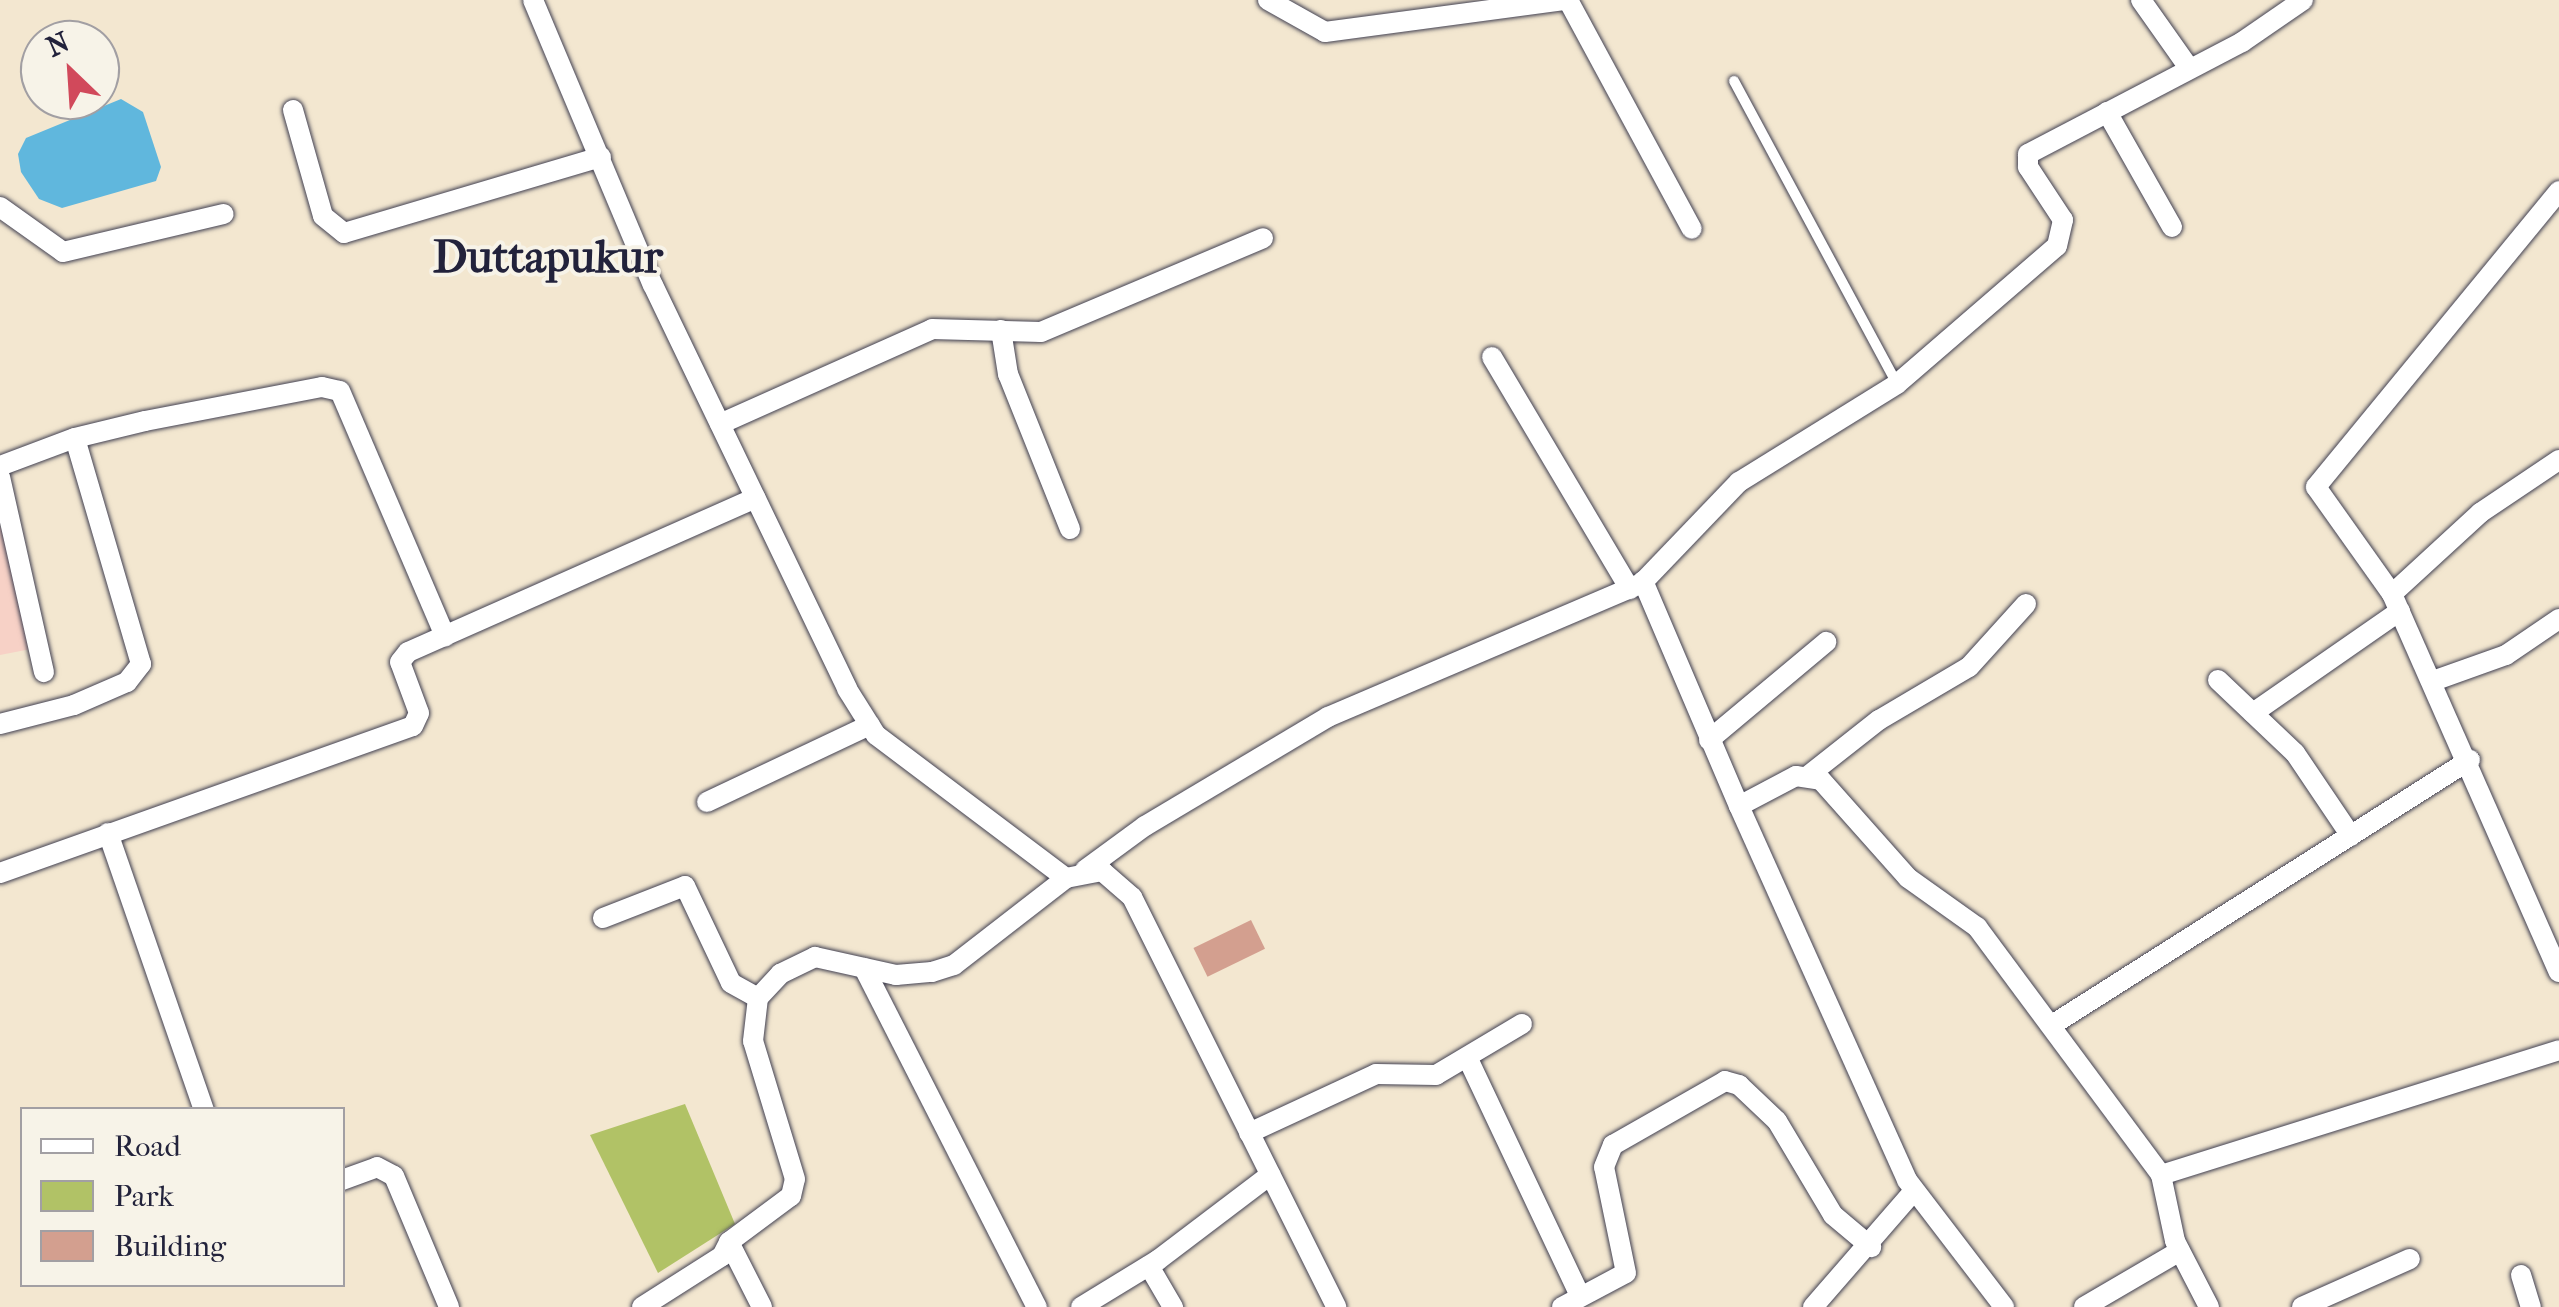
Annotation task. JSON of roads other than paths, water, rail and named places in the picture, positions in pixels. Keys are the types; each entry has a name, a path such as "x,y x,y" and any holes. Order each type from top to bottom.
{"street":[{"path":"533,0 720,424 870,724 1076,874 1116,877 1132,897 1270,1175 1327,1304"},
{"path":"1268,0 1325,32 1566,0 1692,229"},
{"path":"2141,0 2189,68"},
{"path":"642,1307 722,1256 729,1242 792,1196 795,1178 753,1041 758,998 780,974 816,956 910,975 954,965 1145,826 1328,717 1637,585 1739,482 1898,384 2057,246 2063,220 2026,158 2302,0"},
{"path":"293,110 323,216 344,233 601,157"},
{"path":"2107,112 2172,227"},
{"path":"2559,192 2317,478 2319,494 2396,602 2470,760 2559,972"},
{"path":"0,207 62,252 224,214"},
{"path":"720,424 932,329 1058,327 1263,238"},
{"path":"1002,330 1008,374 1070,529"},
{"path":"1492,356 1637,585 1913,1192 2004,1307"},
{"path":"0,466 75,438 322,388 340,391 444,636"},
{"path":"0,724 92,697 137,675 141,664 75,438"},
{"path":"2253,713 2396,602 2480,513 2559,460"},
{"path":"0,477 44,672"},
{"path":"0,873 413,726 419,713 400,662 444,636 755,498"},
{"path":"1740,806 1809,775 1879,720 1970,667 2026,604"},
{"path":"2433,682 2506,655 2559,620"},
{"path":"1709,740 1826,642"},
{"path":"2218,680 2295,754 2351,836"},
{"path":"707,802 870,724"},
{"path":"2052,1025 2470,760"},
{"path":"1809,775 1821,780 1908,878 1977,928 2052,1025 2160,1175 2180,1251 2210,1307"},
{"path":"108,832 203,1107"},
{"path":"603,918 685,886 731,983 758,998"},
{"path":"864,968 1036,1307"},
{"path":"1250,1134 1376,1074 1424,1078 1470,1060 1522,1024"},
{"path":"2160,1175 2559,1050"},
{"path":"1470,1060 1571,1302 1626,1273 1604,1167 1614,1145 1725,1082 1739,1085 1777,1121 1833,1216 1871,1248"},
{"path":"345,1179 377,1168 394,1176 449,1307"},
{"path":"1081,1307 1149,1266 1270,1175"},
{"path":"1813,1307 1871,1248 1913,1192"},
{"path":"729,1242 762,1307"},
{"path":"2084,1307 2180,1251"},
{"path":"2302,1307 2410,1259"},
{"path":"1149,1266 1173,1307"},
{"path":"2522,1275 2531,1307"}],"lane":[{"path":"1734,81 1898,384"}],"water":[{"path":"120,99 143,112 161,167 156,181 62,208 39,199 21,172 18,154 26,138 70,120 120,120"}],"district":[{"name":"Duttapukur","path":"548,258"}]}
